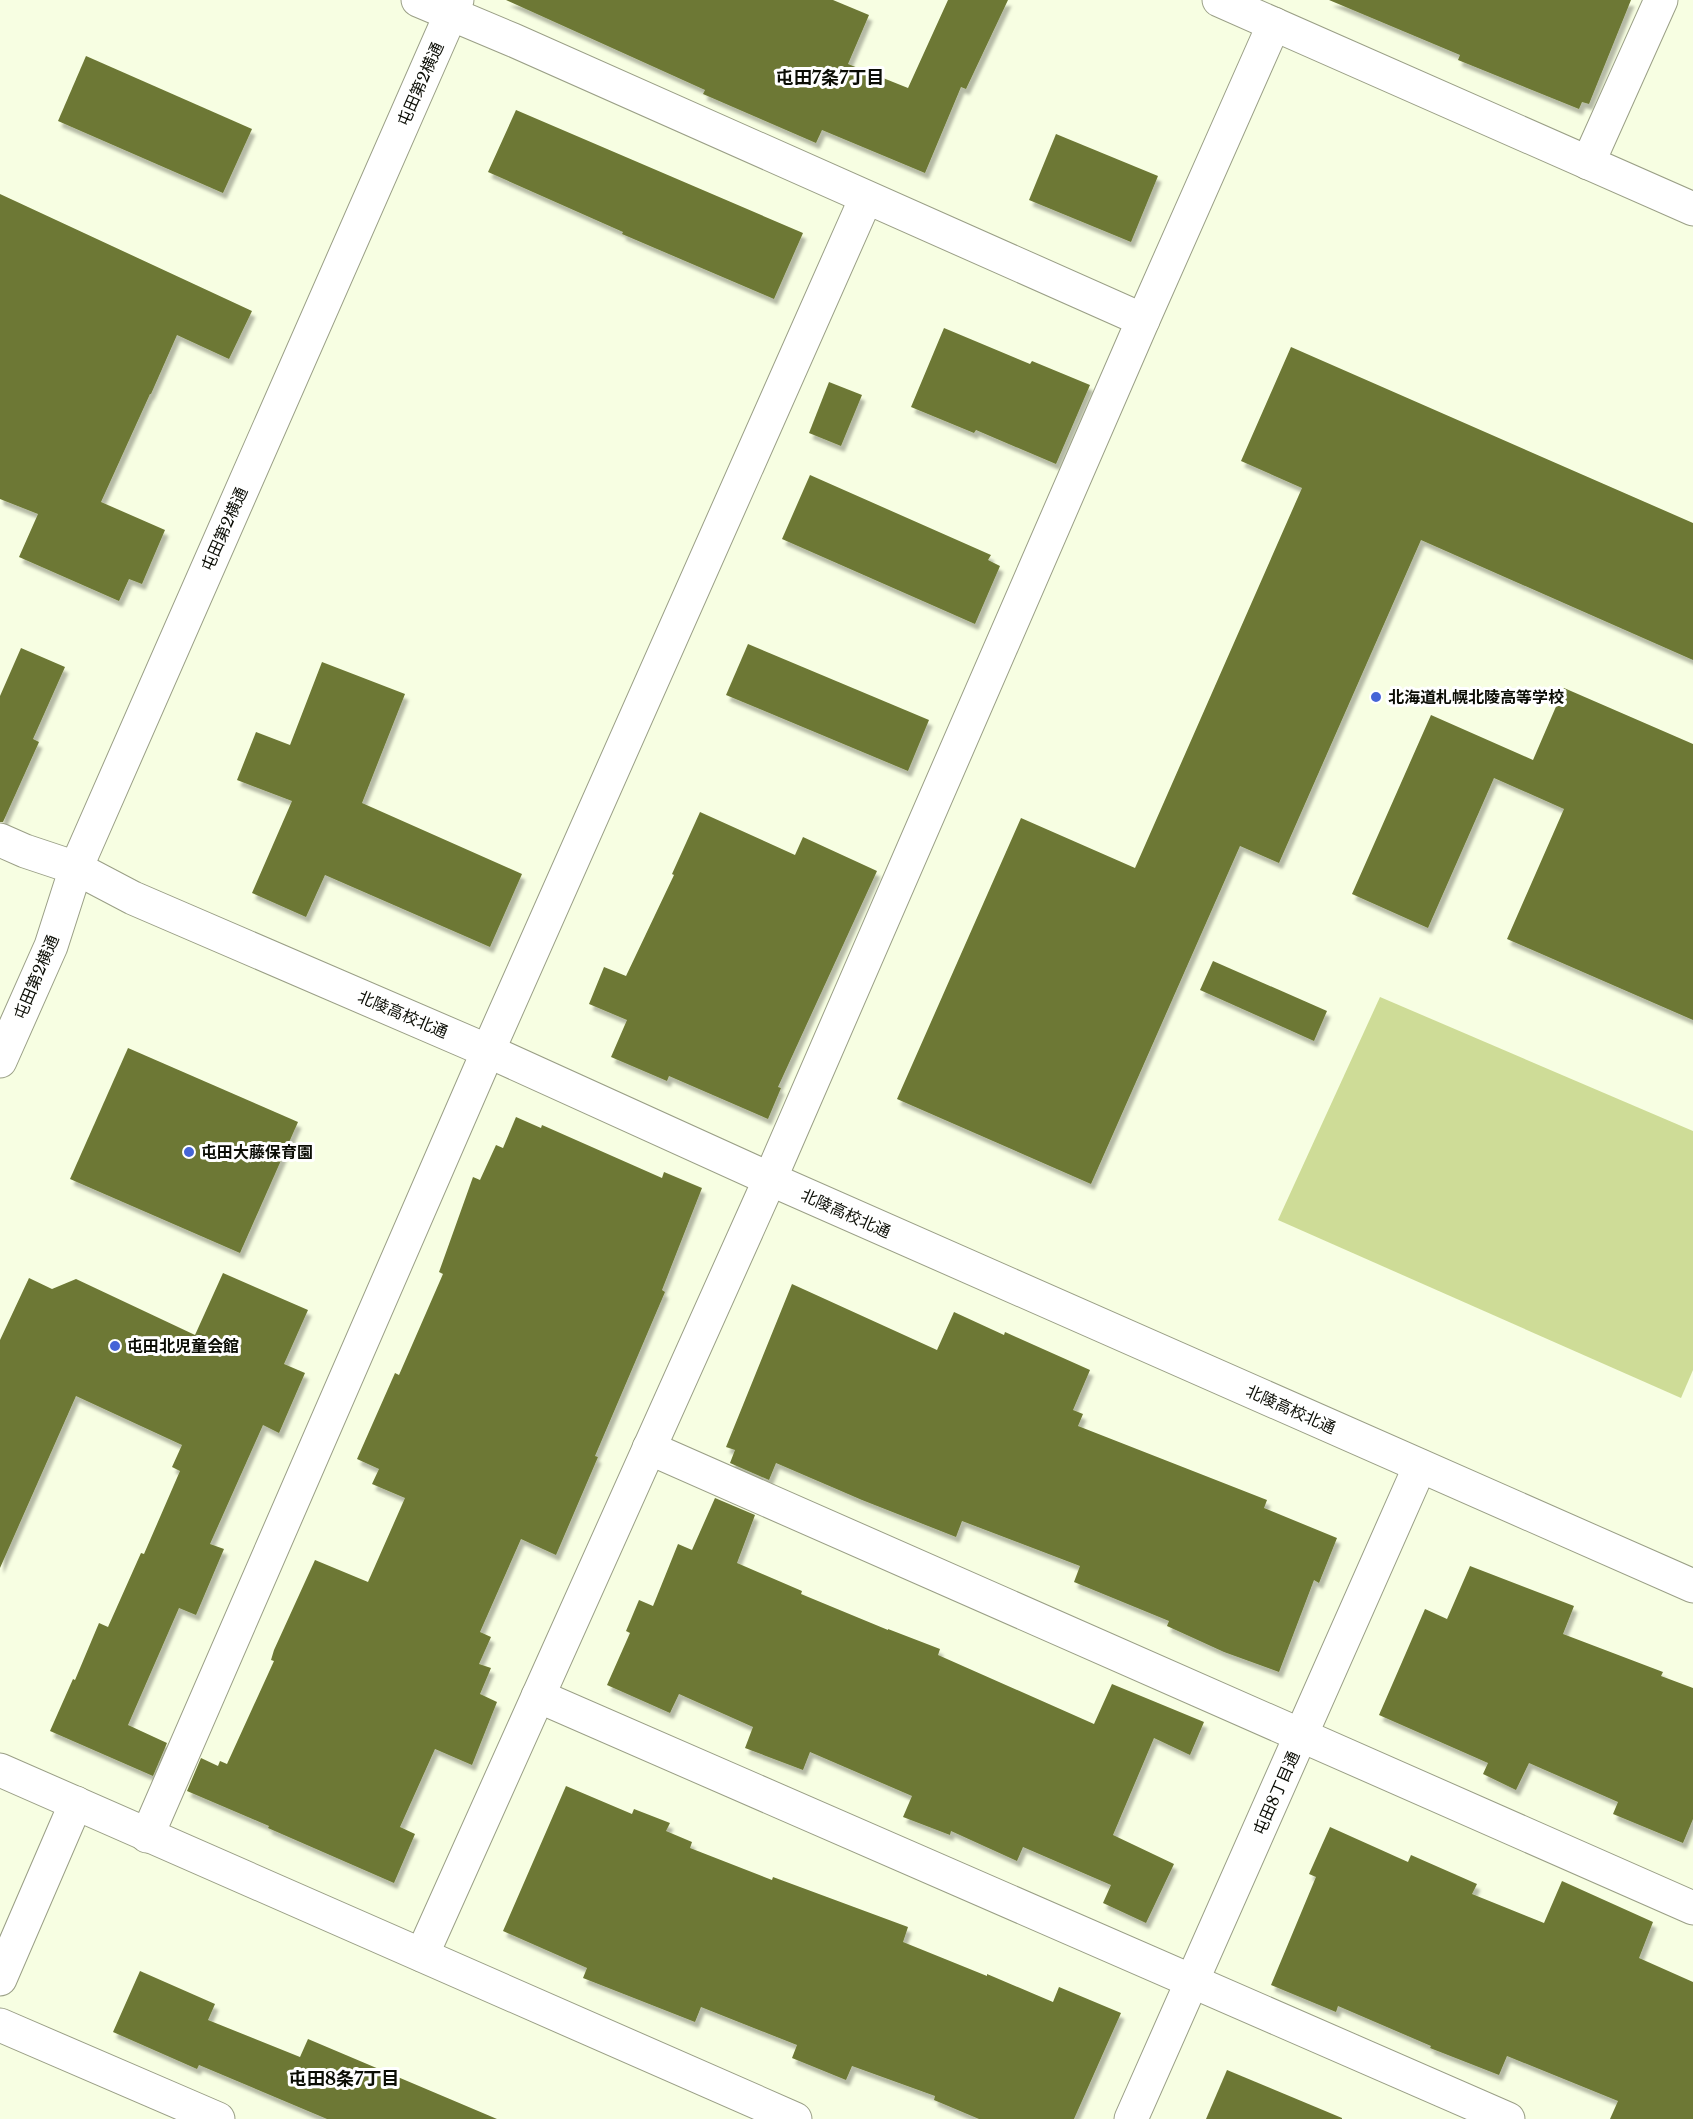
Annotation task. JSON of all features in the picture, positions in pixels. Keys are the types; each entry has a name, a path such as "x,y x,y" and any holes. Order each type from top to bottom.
{"street":[{"path":"418,0 454,7 513,40 1143,320"},
{"path":"1219,0 1693,209"},
{"path":"1588,163 1660,0"},
{"name":"屯田第2横通","path":"0,1061 51,946 76,868 454,7"},
{"path":"422,1955 770,1179 1274,24"},
{"path":"147,1836 488,1051 866,198"},
{"name":"北陵高校北通","path":"0,840 76,868 133,898 488,1051 770,1179 1693,1586"},
{"path":"649,1448 1693,1908"},
{"name":"屯田8丁目通","path":"1131,2119 1420,1466"},
{"path":"538,1696 1508,2119"},
{"path":"0,1770 422,1955 744,2109 795,2119"},
{"path":"0,1979 76,1803"},
{"path":"0,2025 218,2119"}],"green space":[{"path":"1380,997 1693,1131 1693,1370 1681,1398 1278,1220"}],"building":[{"path":"506,0 833,0 869,15 848,64 908,88 948,0 1008,0 966,89 961,87 925,173 822,130 816,143 703,94 705,90"},
{"path":"1329,0 1631,0 1589,104 1582,102 1579,109 1458,60 1460,55"},
{"path":"86,56 252,129 223,193 58,121"},
{"path":"516,110 803,233 774,299 622,234 623,232 488,172"},
{"path":"1056,134 1158,176 1131,242 1029,200"},
{"path":"0,194 252,311 229,359 177,335 101,502 165,530 142,584 129,579 119,601 19,557 38,514 0,499"},
{"path":"944,328 1030,364 1032,361 1090,385 1056,464 976,430 974,433 911,407"},
{"path":"1291,347 1693,523 1693,660 1421,540 1279,863 1240,846 1091,1184 897,1099 1021,818 1135,868 1302,488 1241,461"},
{"path":"829,382 862,395 841,446 809,433"},
{"path":"810,475 991,555 988,560 1000,566 975,624 782,539"},
{"path":"748,644 929,720 908,771 726,695"},
{"path":"21,648 65,667 33,739 39,742 3,822 0,822 0,696"},
{"path":"322,662 405,694 362,803 522,874 490,947 325,875 306,917 252,893 292,801 237,780 256,732 290,745"},
{"path":"1564,688 1693,744 1693,1020 1507,939 1564,809 1494,778 1428,928 1352,894 1431,715 1533,760"},
{"path":"700,812 795,855 803,837 877,871 778,1087 781,1088 768,1119 669,1076 667,1081 611,1057 627,1020 589,1004 604,967 626,976 674,875 672,874"},
{"path":"1213,961 1327,1011 1314,1041 1200,990"},
{"path":"128,1048 298,1122 240,1253 70,1179"},
{"path":"516,1117 541,1128 542,1125 662,1178 664,1172 702,1188 662,1290 665,1292 595,1456 598,1457 556,1555 521,1539 480,1632 491,1637 479,1664 491,1668 480,1694 497,1702 472,1765 435,1749 400,1827 415,1834 394,1883 187,1791 201,1758 218,1766 220,1761 227,1764 274,1661 271,1660 274,1650 315,1560 368,1582 405,1498 372,1484 379,1469 357,1459 395,1373 399,1375 443,1274 439,1272 473,1177 480,1180 496,1145 503,1148"},
{"path":"223,1273 308,1310 284,1364 305,1373 279,1433 263,1425 210,1544 224,1549 196,1615 179,1608 128,1725 167,1743 153,1776 50,1731 99,1623 108,1627 141,1553 144,1554 180,1471 172,1467 182,1445 76,1396 0,1568 0,1340 29,1278 52,1289 76,1279 195,1335"},
{"path":"792,1284 937,1350 954,1312 1090,1370 1073,1410 1083,1414 1078,1426 1267,1500 1264,1508 1337,1538 1319,1583 1314,1580 1279,1672 1224,1652 1167,1626 1169,1621 1074,1582 1080,1566 962,1521 956,1537 776,1463 769,1480 730,1463 735,1450 726,1447"},
{"path":"715,1498 755,1515 737,1563 802,1591 801,1594 940,1649 938,1655 1094,1724 1112,1684 1204,1722 1190,1755 1154,1738 1113,1835 1174,1864 1146,1923 1103,1903 1111,1885 1023,1847 1017,1861 951,1831 950,1835 903,1817 912,1796 810,1752 803,1770 745,1748 753,1727 679,1694 670,1713 607,1685 630,1633 626,1631 639,1600 653,1606 678,1544 692,1550"},
{"path":"1470,1566 1574,1606 1563,1634 1663,1672 1661,1676 1693,1688 1693,1819 1683,1843 1613,1814 1618,1802 1529,1763 1516,1790 1483,1774 1488,1763 1379,1715 1425,1609 1447,1619"},
{"path":"566,1786 632,1814 634,1809 670,1823 666,1831 692,1842 690,1848 772,1880 773,1877 908,1927 903,1942 1053,2002 1059,1987 1121,2013 1074,2119 979,2119 934,2100 935,2096 852,2066 846,2080 792,2058 797,2045 701,2007 695,2022 583,1978 587,1968 503,1931"},
{"path":"1330,1827 1408,1862 1411,1855 1477,1884 1472,1894 1544,1923 1562,1881 1653,1922 1639,1958 1693,1982 1693,2119 1610,2119 1618,2101 1507,2056 1499,2075 1430,2048 1431,2046 1338,2006 1336,2012 1271,1985 1316,1877 1309,1874"},
{"path":"140,1971 215,2004 208,2020 300,2057 308,2039 497,2119 327,2119 199,2065 197,2069 113,2032"},
{"path":"1227,2070 1342,2118 1342,2119 1206,2119"}],"place":[{"name":"北海道札幌北陵高等学校","path":"1376,697"},
{"name":"屯田大藤保育園","path":"189,1152"},
{"name":"屯田北児童会館","path":"115,1346"}],"district":[{"name":"屯田7条7丁目","path":"830,78"},
{"name":"屯田8条7丁目","path":"344,2079"}]}
